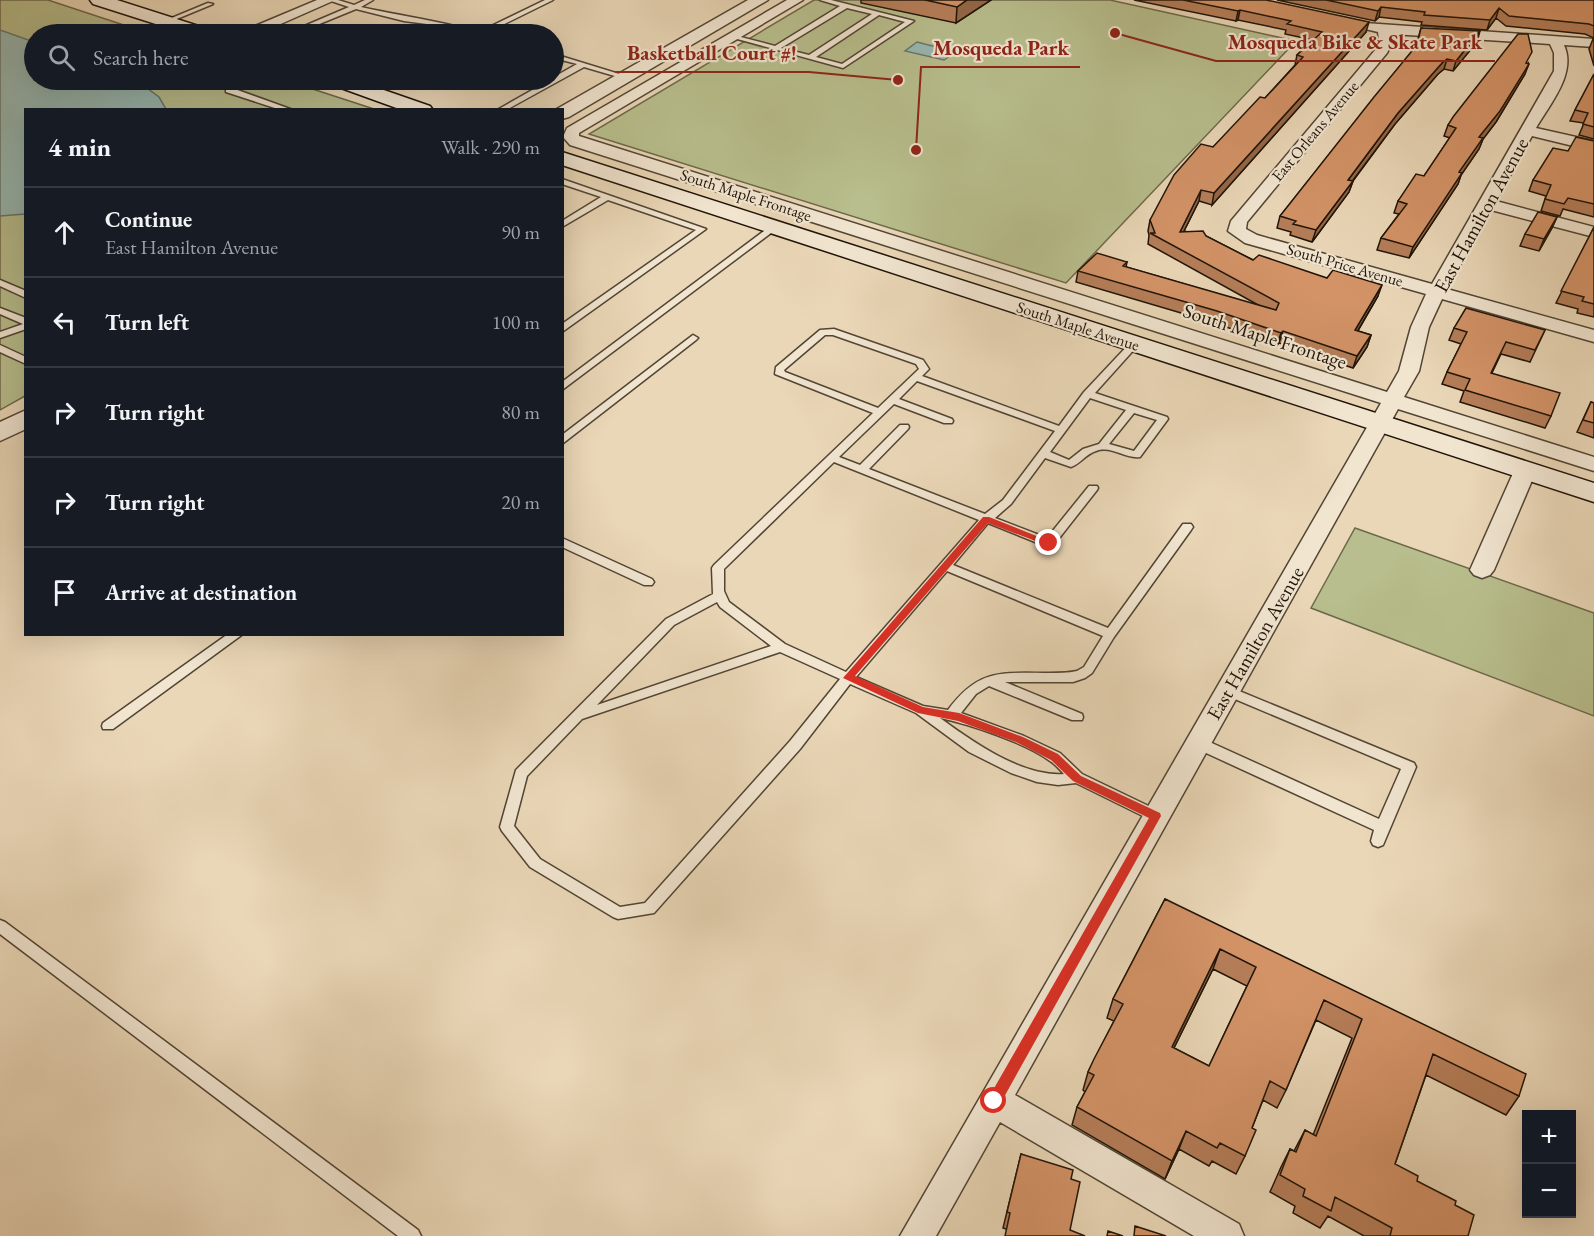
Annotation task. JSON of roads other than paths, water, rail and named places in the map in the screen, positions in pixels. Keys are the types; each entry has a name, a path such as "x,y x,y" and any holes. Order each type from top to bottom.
{"main road":[{"path":"106,1 172,24"},
{"path":"367,90 417,108"},
{"name":"South Maple Avenue","path":"567,147 775,227 1134,344 1385,412 1525,471 1594,493"}],"street":[{"path":"272,24 329,0"},
{"path":"564,112 760,0"},
{"path":"567,147 572,132 796,0"},
{"path":"1361,24 1384,29 1594,43"},
{"name":"East Orleans Avenue","path":"1237,231 1239,221 1383,50 1386,41 1384,29"},
{"name":"East Hamilton Avenue","path":"917,1236 1409,371 1419,327 1437,291 1561,71 1561,53 1555,40"},
{"path":"1529,131 1594,146"},
{"name":"South Maple Frontage","path":"567,147 587,145 922,251 1385,412 1594,464"},
{"path":"1486,204 1594,232"},
{"name":"South Price Avenue","path":"1237,231 1251,238 1594,336"},
{"path":"900,268 922,251"},
{"path":"0,433 24,419"},
{"path":"1482,570 1525,471"},
{"path":"994,1101 1227,1236"}],"lane":[{"path":"329,0 404,19 442,24"},
{"path":"315,24 370,0"},
{"path":"501,24 550,0"},
{"path":"733,37 843,66 911,21 823,0"},
{"path":"165,22 210,4"},
{"path":"776,48 846,4"},
{"path":"811,57 878,13"},
{"path":"564,59 625,77"},
{"path":"564,75 583,64"},
{"path":"230,90 284,108"},
{"path":"504,108 536,90"},
{"path":"564,182 702,229 564,327"},
{"path":"564,224 607,197"},
{"path":"564,385 775,227"},
{"path":"0,283 24,294"},
{"path":"0,311 24,323"},
{"path":"0,335 24,325"},
{"path":"880,411 780,374 779,369 822,332 834,332 920,362 924,369 718,568 717,579 724,604 781,647 921,710 962,740 1013,767 1066,781 1077,778"},
{"path":"564,439 693,338"},
{"path":"720,595 670,622 521,774 507,827 535,863 618,913 649,909 795,745 848,678 986,519 1007,502 1088,394 1134,344"},
{"path":"0,348 24,360"},
{"path":"916,377 1061,430"},
{"path":"1044,454 1071,464 1091,447 1103,445 1136,455 1163,419 1088,394"},
{"path":"892,400 948,421"},
{"path":"1103,445 1132,408"},
{"path":"862,470 904,427"},
{"path":"832,459 1049,543 1093,488"},
{"path":"952,715 975,687 989,681 1001,678 1081,675 1088,670 1110,634 1187,527"},
{"path":"564,543 648,582"},
{"path":"945,567 1110,634"},
{"path":"108,726 234,636"},
{"path":"578,716 781,647"},
{"path":"989,681 1077,717"},
{"path":"1227,691 1408,767 1378,841"},
{"path":"921,710 952,715 982,724 1055,757 1077,778 1156,816"},
{"path":"1197,743 1382,827"},
{"path":"0,926 412,1236"}],"water":[{"path":"0,30 24,38 24,90 150,90 159,97 165,108 24,108 24,214 0,216"},
{"path":"917,42 956,52 944,60 905,51"}],"place":[{"name":"Mosqueda Bike & Skate Park","path":"1115,33"},
{"name":"Basketball Court #!","path":"898,80"},
{"name":"Mosqueda Park","path":"916,150"}]}
